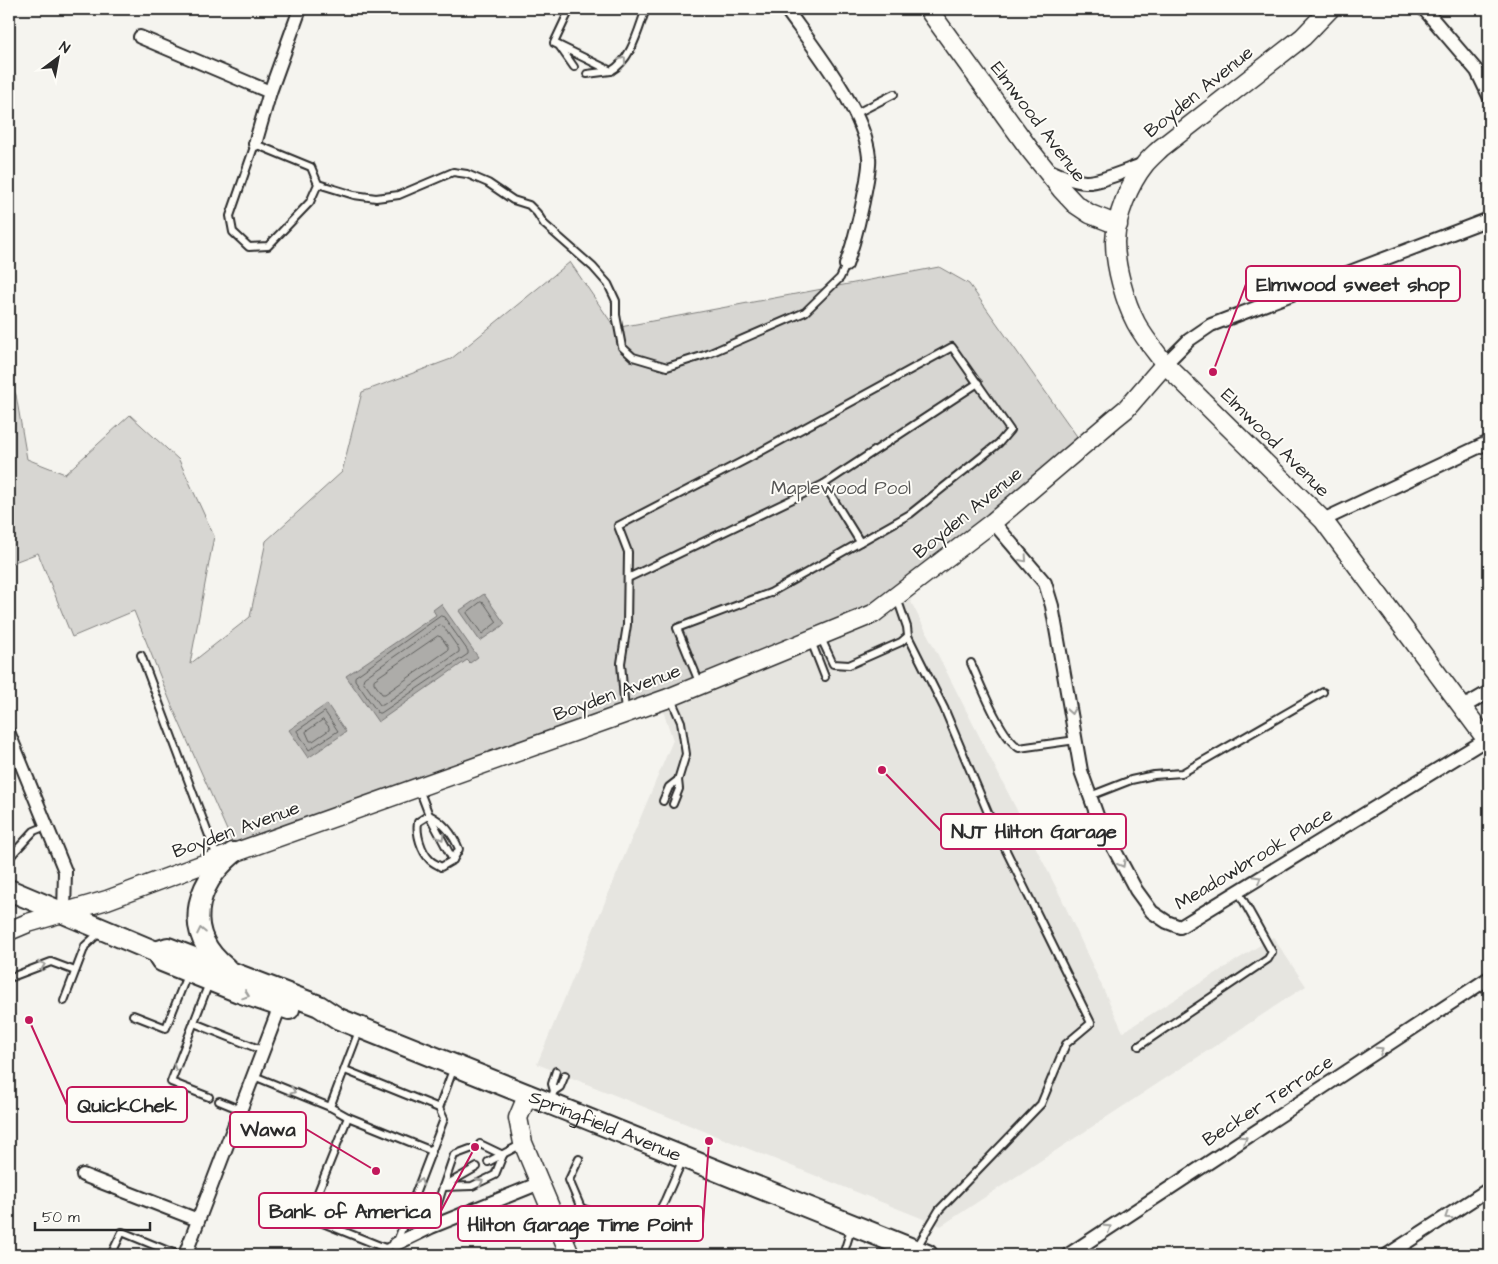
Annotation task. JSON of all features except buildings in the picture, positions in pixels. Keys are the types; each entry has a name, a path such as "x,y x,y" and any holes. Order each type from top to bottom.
{"main road":[{"path":"225,856 208,880 203,891 199,922 202,938 216,960 243,978"},
{"name":"Springfield Avenue","path":"9,890 156,952 162,961 188,972 316,1018 339,1019"},
{"name":"Springfield Avenue","path":"156,952 168,948 319,1006 339,1019 528,1094 552,1097 684,1157 852,1225 894,1246 921,1253"}],"street":[{"path":"255,144 270,92 300,9"},
{"path":"786,9 845,94 862,130 870,158 865,193 855,238 846,265"},
{"name":"Elmwood Avenue","path":"928,9 1044,169 1075,204 1090,214 1118,225 1115,242 1120,277 1130,308 1144,336 1165,364 1323,520 1488,741"},
{"path":"1424,9 1477,71 1489,96"},
{"name":"Boyden Avenue","path":"1118,225 1126,198 1145,164 1161,148 1303,37 1328,10"},
{"path":"140,37 270,92"},
{"path":"1044,169 1084,182 1103,179 1145,164"},
{"path":"1165,364 1189,340 1211,325 1489,220"},
{"name":"Boyden Avenue","path":"9,931 28,923 107,900 225,856 670,698 873,614 993,522 1126,409 1165,364"},
{"path":"1323,520 1489,442"},
{"name":"Meadowbrook Place","path":"993,522 1045,583 1052,606 1081,771 1099,821 1136,890 1152,912 1167,922 1180,926 1488,741"},
{"path":"1463,707 1489,692"},
{"path":"9,734 65,871 64,913"},
{"name":"Becker Terrace","path":"1068,1255 1489,978"},
{"path":"185,1255 280,1006"},
{"path":"528,1094 518,1118 523,1143 570,1255"},
{"path":"83,1175 198,1220"},
{"path":"396,1244 431,1227 540,1183"},
{"path":"1388,1255 1489,1189"}],"lane":[{"path":"570,9 554,43 611,71"},
{"path":"587,74 611,71 616,68 626,56 646,9"},
{"path":"560,46 574,67"},
{"path":"855,114 894,94"},
{"path":"255,144 311,168 318,184 310,202 268,246 249,247 234,232 230,216 255,144"},
{"path":"318,184 354,195 376,198 399,194 454,172 467,174 488,184 513,200 529,205 544,224 593,267 608,284 616,301 616,315 622,347 633,357 667,367 708,354 805,312 840,278 846,265"},
{"path":"625,714 621,662 627,625 628,552 618,526 747,459 952,347 1010,430 999,443 910,514 770,593 677,628 700,685"},
{"path":"628,578 824,484 978,383"},
{"path":"824,484 860,542"},
{"path":"896,597 907,627 908,636 944,708 991,820 1091,1023 1066,1044 1041,1104 939,1210 921,1253"},
{"path":"815,638 833,664 849,665 901,642 908,636"},
{"path":"815,638 825,677"},
{"path":"141,655 225,856"},
{"path":"971,663 1001,727 1019,748 1076,740"},
{"path":"1090,796 1131,780 1154,775 1182,773 1324,692"},
{"path":"670,698 681,722 686,754 678,780 679,790 673,804"},
{"path":"664,801 669,787 678,780"},
{"path":"419,788 429,815 453,860"},
{"path":"429,815 438,819 454,838 459,849 453,860 441,867 431,861 422,847 417,829 418,822 429,815"},
{"path":"9,858 34,830 46,826"},
{"path":"1139,1046 1268,959 1272,952 1238,891"},
{"path":"64,1001 85,946 103,929"},
{"path":"9,978 51,962 76,971"},
{"path":"133,1015 166,1028 188,972"},
{"path":"209,1097 171,1082 210,980"},
{"path":"194,1023 264,1050"},
{"path":"330,1107 361,1028"},
{"path":"439,1108 455,1065"},
{"path":"345,1070 439,1108 444,1119 396,1244 385,1248 308,1217 348,1117"},
{"path":"552,1097 552,1084 556,1071"},
{"path":"552,1097 560,1087 565,1075"},
{"path":"254,1076 432,1151"},
{"path":"220,1101 241,1110"},
{"path":"488,1162 523,1143"},
{"path":"480,1144 503,1155"},
{"path":"431,1227 454,1155 470,1148"},
{"path":"443,1187 472,1186 496,1175 503,1155"},
{"path":"556,1223 581,1208 640,1228 651,1227 666,1200 684,1157"},
{"path":"579,1159 570,1180 581,1208"},
{"path":"443,1187 477,1167"},
{"path":"843,1255 852,1225"},
{"path":"111,1255 122,1232 178,1255"}],"shaded area":[{"path":"906,592 1061,897 1123,1032 1273,937 1306,986 941,1226 537,1064 673,740 658,696"}],"green space":[{"name":"Maplewood Pool","path":"570,262 615,328 939,267 969,284 1086,449 906,592 658,696 237,853 172,706 134,611 72,637 38,553 9,564 9,381 16,395 27,459 65,474 130,415 179,460 214,536 190,664 250,617 266,541 342,472 362,392 451,359"}],"water":[{"path":"484,594 505,624 480,641 459,611"},
{"path":"441,604 478,657 470,663 467,660 378,722 346,676 436,615 433,610"},
{"path":"327,704 346,732 308,758 289,730"}],"place":[{"name":"Elmwood sweet shop","path":"1213,372"},
{"name":"NJT Hilton Garage","path":"882,770"},
{"name":"QuickChek","path":"29,1020"},
{"name":"Hilton Garage Time Point","path":"709,1141"},
{"name":"Bank of America","path":"475,1147"},
{"name":"Wawa","path":"376,1171"}]}
